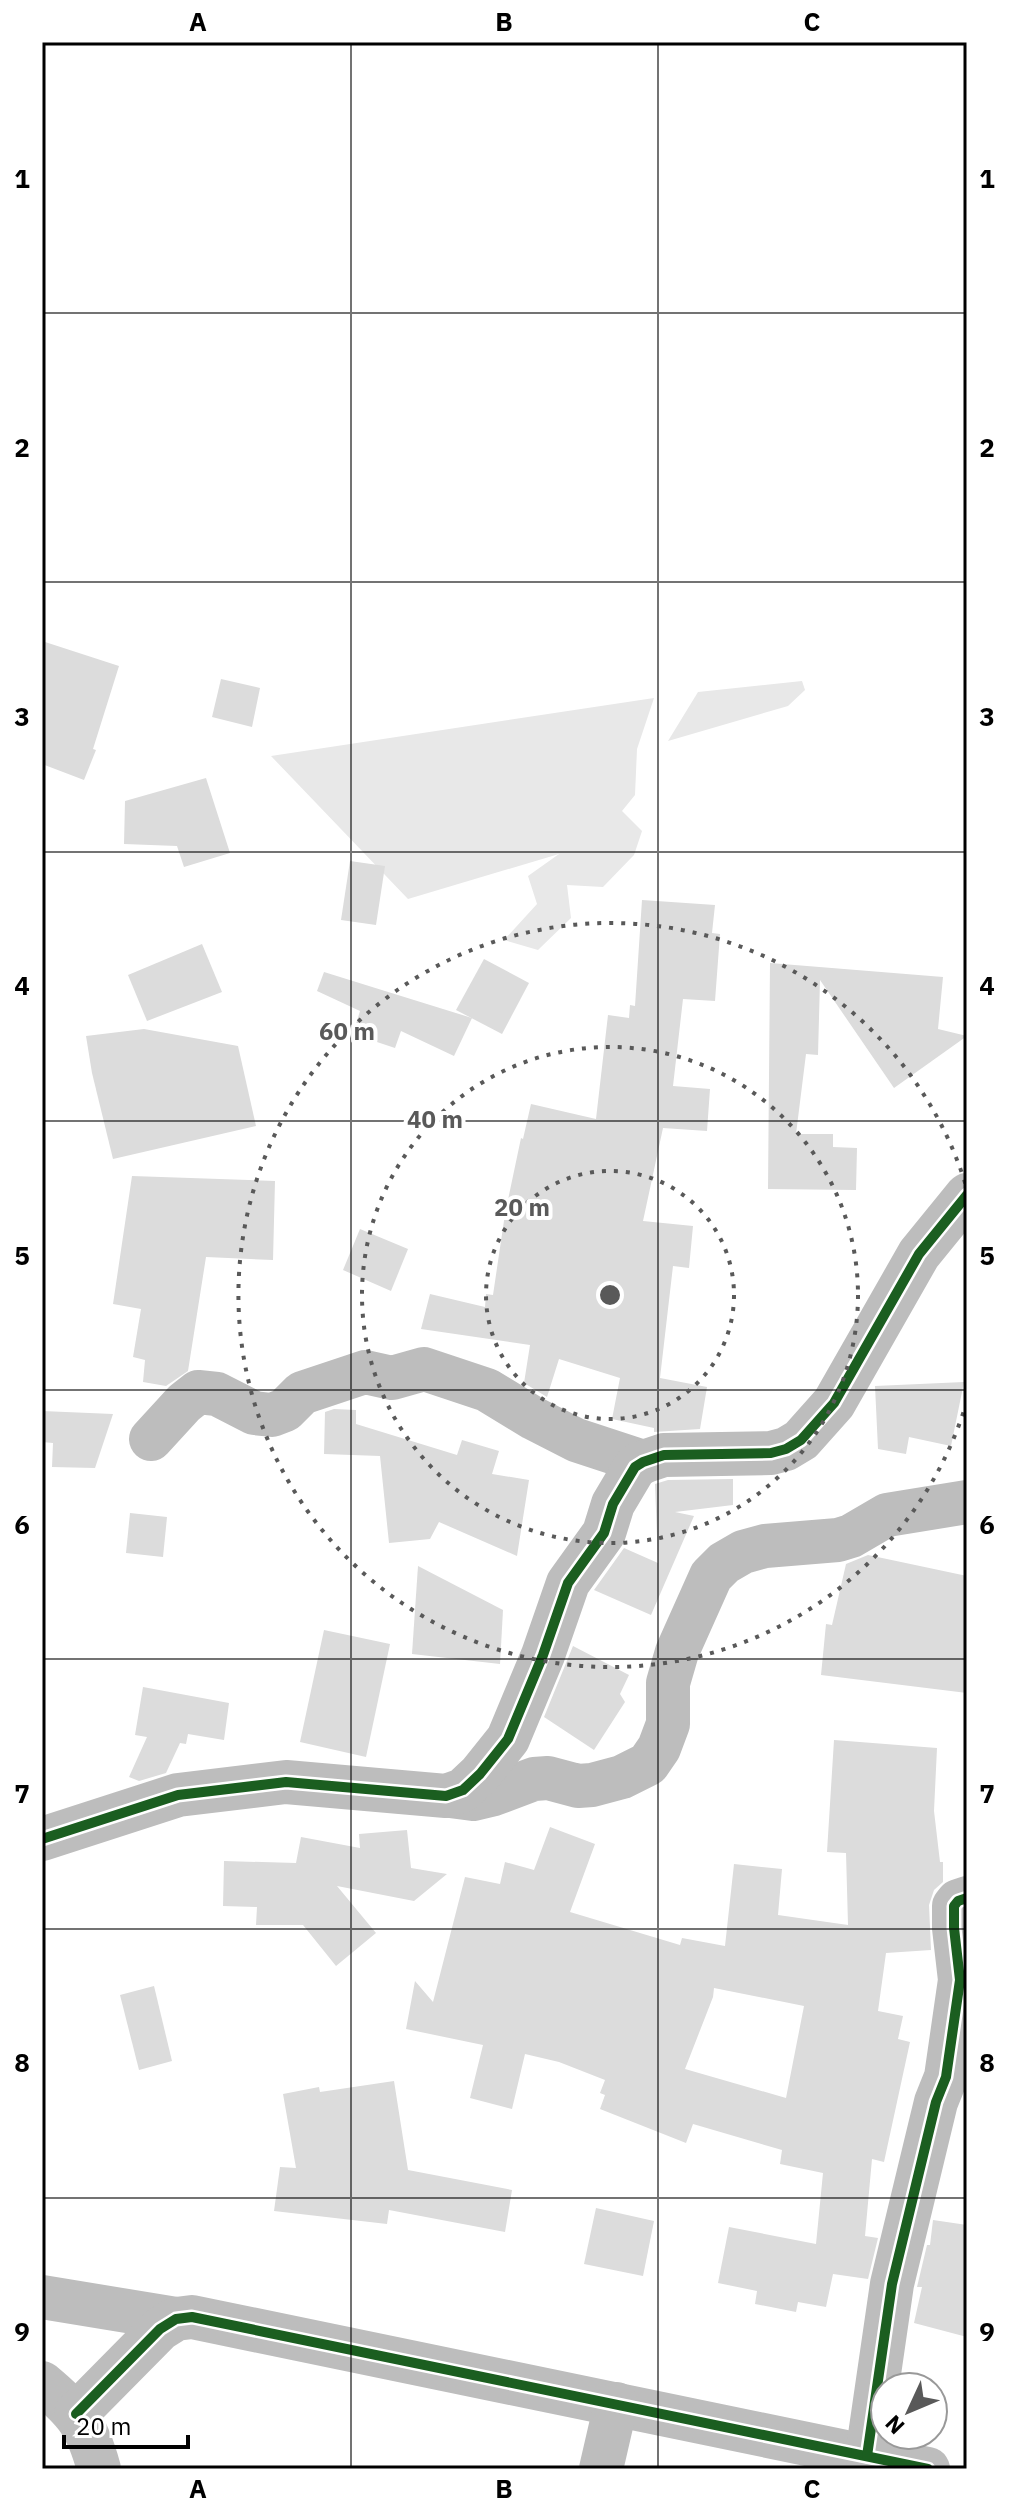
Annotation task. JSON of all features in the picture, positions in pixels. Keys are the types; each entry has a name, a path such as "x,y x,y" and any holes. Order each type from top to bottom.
{"street":[{"path":"444,1795 463,1790 508,1739 543,1655 568,1583 599,1542 613,1504 635,1467 664,1455 771,1453 801,1440 834,1403 919,1254 967,1195"},
{"path":"151,1439 198,1392 217,1394 254,1413 272,1415 285,1410 302,1393 365,1372 392,1378 424,1369 487,1390 576,1440 643,1462"},
{"path":"42,1839 178,1795 286,1782 473,1799 534,1779 548,1778 578,1786 622,1777 648,1764 659,1748 668,1724 668,1683 677,1652 711,1576 724,1563 743,1552 765,1546 838,1540 887,1515 967,1502"},
{"path":"867,2456 892,2284 936,2102 946,2077 960,1980 954,1906 967,1898"},
{"path":"42,2297 176,2319 192,2317 928,2469"},
{"path":"76,2414 160,2329 176,2319"},
{"path":"42,2383 76,2414 90,2435 99,2469"},
{"path":"601,2469 616,2404"}],"shaded area":[{"path":"802,681 805,690 788,706 668,741 698,692"},
{"path":"654,698 637,749 635,795 622,811 642,831 634,855 603,887 567,885 571,918 538,950 504,940 537,904 528,876 559,854 408,899 271,756"}],"building":[{"path":"42,641 119,666 93,749 96,750 84,780 42,764"},
{"path":"221,679 260,688 252,727 212,717"},
{"path":"206,778 230,853 184,867 177,846 124,844 125,801"},
{"path":"350,861 385,866 376,925 341,920"},
{"path":"642,900 715,905 712,933 720,934 715,1001 683,999 673,1086 710,1089 707,1131 663,1128 643,1221 693,1226 689,1268 673,1266 660,1378 707,1387 700,1429 654,1432 654,1428 612,1419 620,1378 559,1359 547,1397 524,1383 530,1345 421,1329 430,1294 485,1307 486,1294 493,1295 505,1214 531,1104 596,1119 608,1015 629,1018 630,1005 635,1006"},
{"path":"202,944 222,992 147,1021 128,975"},
{"path":"484,959 529,983 502,1034 456,1010"},
{"path":"770,963 943,977 938,1029 967,1036 894,1088 820,980 818,1055 806,1054 796,1134 833,1134 833,1147 857,1148 856,1190 768,1189"},
{"path":"324,972 472,1018 454,1056 401,1031 395,1048 353,1034 360,1011 317,991"},
{"path":"144,1029 238,1046 256,1126 113,1159 86,1036"},
{"path":"132,1176 275,1181 273,1260 206,1257 188,1371 166,1386 143,1382 145,1360 133,1357 141,1309 113,1304"},
{"path":"360,1229 408,1249 391,1291 343,1270"},
{"path":"964,1382 951,1446 909,1437 906,1454 878,1449 875,1386"},
{"path":"334,1409 356,1410 356,1424 457,1455 462,1440 499,1451 492,1474 529,1480 517,1556 439,1522 430,1539 389,1543 380,1456 324,1454 325,1412"},
{"path":"42,1411 113,1414 95,1468 52,1467 53,1443 42,1442"},
{"path":"733,1479 733,1505 675,1512 694,1516 651,1615 594,1590 624,1548 658,1563 655,1484 668,1480"},
{"path":"130,1513 167,1517 163,1557 126,1553"},
{"path":"868,1555 967,1576 967,1693 821,1675 826,1624 832,1625 846,1564"},
{"path":"418,1566 503,1610 500,1664 412,1654"},
{"path":"324,1630 390,1644 366,1757 300,1742"},
{"path":"573,1646 629,1675 620,1694 625,1702 594,1750 544,1717"},
{"path":"143,1687 229,1703 224,1740 188,1734 186,1744 180,1743 166,1773 139,1781 129,1777 147,1737 135,1735"},
{"path":"834,1740 937,1748 934,1811 940,1862 943,1862 943,1882 934,1890 929,1905 931,1950 886,1953 878,2011 903,2016 898,2039 910,2042 884,2162 872,2159 865,2236 878,2238 868,2279 833,2274 826,2307 798,2302 796,2312 755,2304 757,2291 718,2283 729,2227 816,2244 823,2173 780,2164 782,2150 693,2124 686,2143 600,2109 605,2095 600,2093 605,2080 559,2062 525,2054 512,2109 470,2098 483,2045 406,2029 415,1981 433,2002 465,1877 500,1884 505,1862 534,1870 550,1827 595,1844 570,1912 680,1945 682,1938 725,1946 734,1864 782,1869 778,1915 848,1925 846,1853 827,1852","holes":["714,1988 804,2006 786,2098 685,2069"]},
{"path":"407,1830 411,1868 447,1874 414,1901 337,1886 376,1933 336,1966 303,1925 256,1925 257,1907 223,1906 224,1861 296,1863 301,1837 360,1848 359,1834"},
{"path":"154,1986 172,2061 139,2070 120,1995"},
{"path":"394,2081 408,2170 512,2190 505,2232 389,2210 387,2224 274,2211 280,2167 296,2168 283,2094 319,2087 320,2092"},
{"path":"596,2208 654,2221 643,2276 584,2264"},
{"path":"933,2220 967,2225 967,2337 914,2323 922,2287 917,2287 927,2245 930,2245"}],"cycle path":[{"path":"42,1839 178,1795 286,1782 446,1796 463,1790 508,1739 543,1655 568,1583 604,1533 613,1504 635,1467 664,1455 771,1453 801,1440 834,1403 919,1254 967,1195"},
{"path":"867,2456 892,2284 936,2102 946,2077 960,1980 954,1906 967,1898"},
{"path":"76,2414 160,2329 176,2319 192,2317 928,2469"}]}
